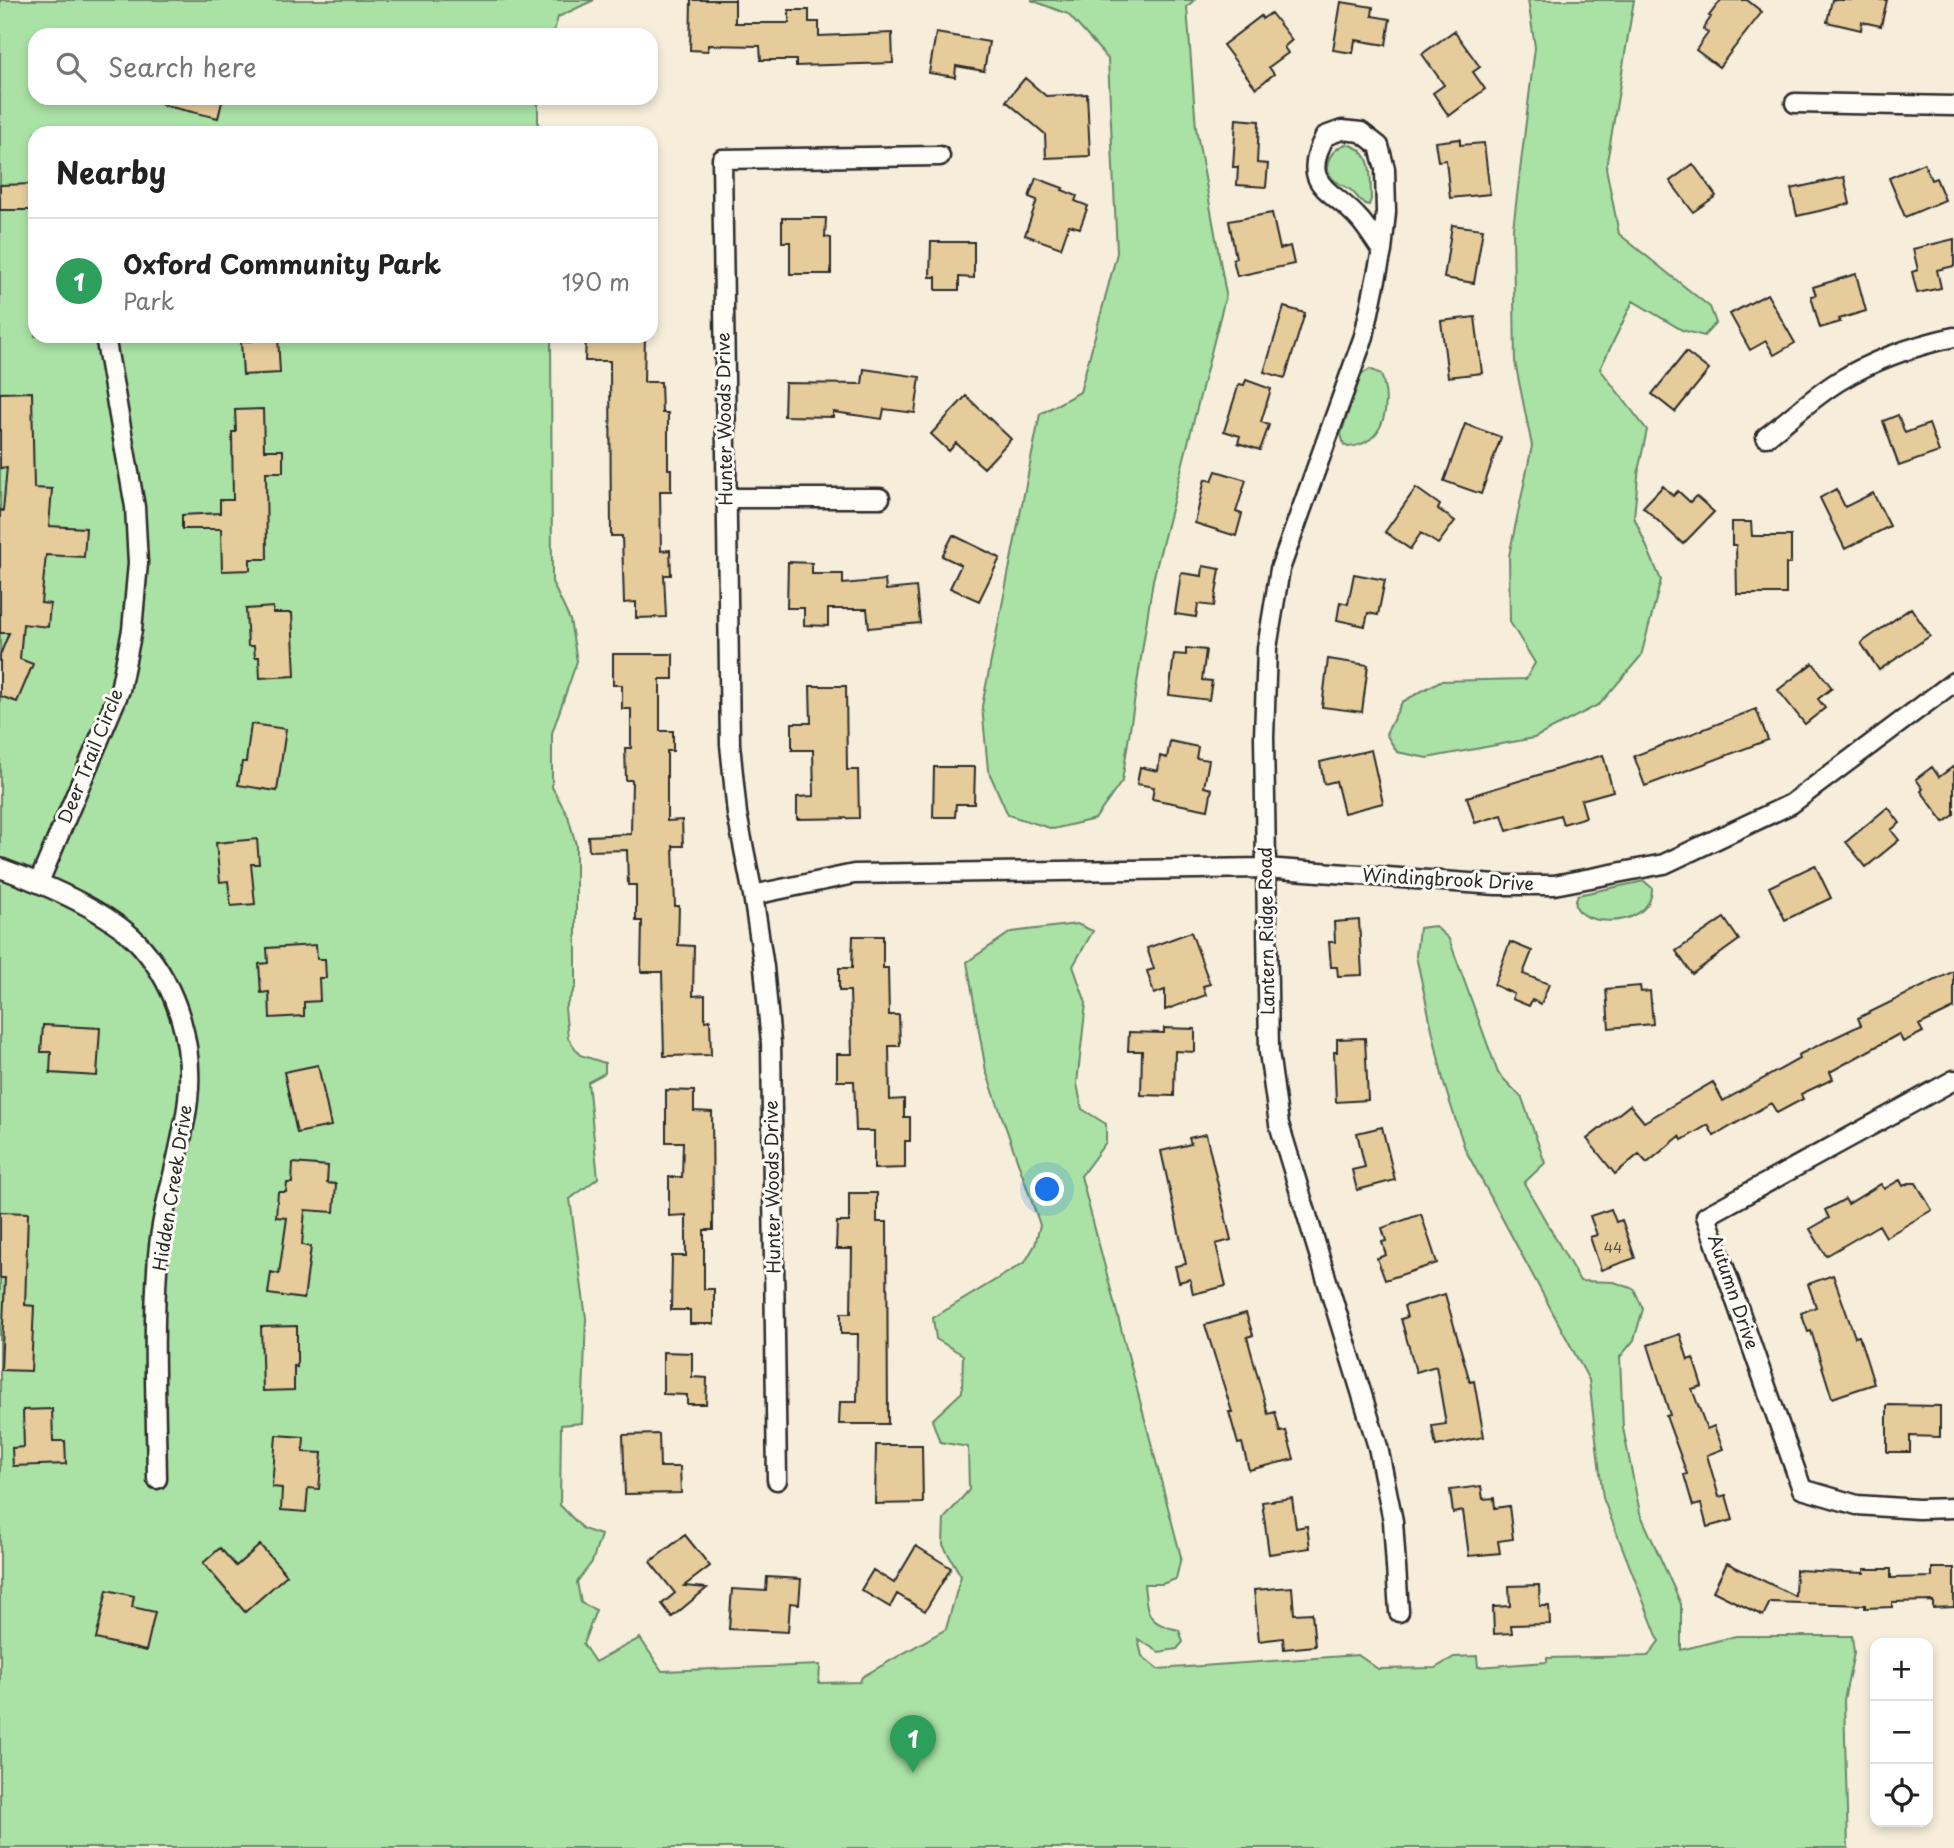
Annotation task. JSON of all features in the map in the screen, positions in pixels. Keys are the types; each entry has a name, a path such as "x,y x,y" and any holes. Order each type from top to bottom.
{"street":[{"path":"1795,103 1954,106"},
{"name":"Lantern Ridge Road","path":"1382,251 1360,219 1325,191 1316,175 1316,153 1325,136 1342,130 1361,132 1379,146 1385,169 1386,212 1382,251 1364,336 1280,569 1267,648 1264,737 1269,1052 1279,1124 1378,1447 1393,1521 1399,1612"},
{"name":"Hunter Woods Drive","path":"777,1480 771,1044 764,967 737,814 730,744 722,159 940,156"},
{"path":"1766,437 1836,382 1874,362 1916,345 1954,337"},
{"name":"Deer Trail Circle","path":"39,882 120,690 132,630 138,563 135,507 106,343"},
{"path":"726,498 880,498"},
{"name":"Windingbrook Drive","path":"1265,868 1496,885 1554,885 1664,864 1791,804 1954,682"},
{"name":"Hidden Creek Drive","path":"0,868 39,882 106,918 142,947 175,998 187,1046 188,1099 158,1254 157,1479"},
{"path":"753,895 854,874 1265,868"},
{"name":"Autumn Drive","path":"1954,1080 1706,1216 1802,1489 1857,1505 1918,1509 1954,1508"}],"green space":[{"path":"0,0 594,0 558,17 555,28 28,28 28,105 538,105 538,126 28,126 28,343 551,343 552,582 570,620 577,661 552,733 552,787 568,816 576,845 576,986 565,1008 568,1038 580,1055 605,1063 605,1073 588,1082 598,1178 570,1199 586,1318 582,1423 561,1425 560,1505 583,1529 601,1535 592,1562 577,1582 581,1603 596,1610 583,1644 595,1662 640,1638 662,1671 820,1665 819,1683 860,1682 862,1677 946,1629 961,1576 943,1545 944,1519 969,1490 968,1447 940,1442 932,1420 962,1392 963,1355 936,1339 933,1318 1025,1262 1035,1245 1040,1225 986,1071 967,962 1011,932 1077,924 1093,931 1073,966 1086,1003 1077,1084 1082,1109 1106,1124 1106,1142 1081,1176 1181,1557 1176,1579 1162,1584 1144,1584 1146,1603 1151,1616 1168,1628 1179,1630 1183,1642 1177,1649 1159,1652 1138,1639 1142,1656 1158,1669 1358,1655 1378,1669 1435,1668 1454,1657 1477,1656 1478,1667 1547,1662 1547,1658 1648,1656 1659,1641 1603,1498 1589,1380 1465,1149 1444,1084 1416,956 1419,928 1435,926 1449,939 1498,1073 1522,1098 1545,1163 1524,1183 1580,1281 1614,1282 1634,1289 1643,1309 1634,1340 1620,1357 1623,1428 1640,1513 1681,1604 1681,1650 1736,1636 1852,1636 1854,1653 1844,1700 1848,1848 0,1848"},
{"path":"1031,0 1194,0 1187,7 1196,128 1226,294 1153,580 1122,781 1095,819 1053,829 1008,815 988,770 982,706 1040,414 1080,392 1117,253 1108,59 1068,14"},
{"path":"1528,0 1634,0 1606,168 1619,234 1710,307 1716,323 1704,336 1682,330 1633,301 1600,369 1647,430 1639,467 1634,517 1661,580 1641,656 1600,704 1534,738 1427,758 1397,752 1386,734 1402,702 1440,681 1526,679 1535,663 1510,622 1509,556 1532,446 1515,362 1513,229 1535,47"},
{"path":"1346,144 1362,152 1369,165 1369,205 1329,174 1329,158"},
{"path":"1370,369 1381,374 1384,385 1386,397 1383,420 1371,438 1348,447 1344,445 1341,434 1361,375"},
{"path":"1644,881 1652,888 1648,903 1638,913 1624,919 1594,919 1582,914 1576,906 1578,895"}],"building":[{"path":"691,0 735,0 735,23 789,23 789,10 809,10 809,22 819,22 819,36 892,33 893,63 796,66 796,60 761,60 760,46 708,45 708,51 690,50"},
{"path":"1721,0 1747,0 1762,12 1719,67 1696,50 1708,33 1703,29 1711,17 1709,16"},
{"path":"1832,0 1887,0 1881,26 1862,22 1861,30 1827,22"},
{"path":"1341,2 1373,7 1372,16 1390,19 1386,45 1355,40 1353,53 1333,50"},
{"path":"1271,13 1292,40 1284,47 1288,53 1269,67 1274,74 1256,88 1223,45 1261,16 1262,19"},
{"path":"1454,31 1480,67 1473,72 1485,89 1449,116 1433,93 1444,85 1422,54"},
{"path":"936,33 989,42 984,71 956,66 955,77 929,73"},
{"path":"1025,78 1046,96 1087,94 1090,156 1046,158 1045,134 1006,101"},
{"path":"162,105 221,105 218,118"},
{"path":"1236,119 1259,121 1257,163 1268,164 1266,187 1237,185 1238,167 1233,167"},
{"path":"1460,139 1460,145 1484,143 1490,194 1450,198 1446,160 1438,161 1435,142"},
{"path":"1924,163 1931,180 1936,178 1945,200 1905,217 1889,178"},
{"path":"1693,164 1716,196 1693,212 1670,181"},
{"path":"1844,177 1850,204 1797,216 1791,189"},
{"path":"1036,178 1063,188 1062,190 1077,196 1075,201 1088,206 1080,228 1069,225 1061,248 1025,235 1037,200 1029,197"},
{"path":"28,184 28,210 0,210 0,185"},
{"path":"1272,213 1280,249 1290,246 1294,264 1237,276 1229,221"},
{"path":"782,218 826,218 825,237 831,238 831,274 790,274 790,242 782,242"},
{"path":"1452,225 1483,229 1474,283 1444,278"},
{"path":"1954,239 1954,266 1937,270 1941,288 1917,293 1912,272 1918,270 1913,249"},
{"path":"931,242 974,242 974,278 959,277 959,290 936,290 936,277 930,277"},
{"path":"1856,274 1866,311 1820,328 1811,296 1816,295 1813,287"},
{"path":"1767,294 1795,343 1774,355 1766,341 1750,350 1730,314"},
{"path":"1284,307 1305,313 1285,378 1264,372"},
{"path":"1475,317 1482,373 1448,377 1441,321"},
{"path":"241,343 278,343 280,373 243,375"},
{"path":"586,343 645,343 644,382 661,382 662,413 668,413 668,469 671,469 671,491 660,491 661,551 670,550 671,575 664,575 666,617 636,618 636,602 624,603 622,536 611,536 610,361 585,361"},
{"path":"1686,352 1709,370 1675,412 1652,394"},
{"path":"864,369 920,377 915,413 884,409 882,419 833,412 833,417 784,416 785,383 862,384"},
{"path":"1246,380 1271,389 1261,422 1269,425 1260,450 1238,443 1240,436 1224,431 1239,384 1244,385"},
{"path":"32,392 34,488 52,489 49,526 86,528 84,557 46,555 41,603 50,604 48,627 23,624 20,659 33,664 17,702 0,696 0,655 9,633 0,633 0,510 3,511 7,467 0,468 0,393"},
{"path":"966,396 1011,439 984,468 956,443 949,451 931,434"},
{"path":"263,409 264,450 283,450 283,472 266,472 267,559 250,559 250,570 222,571 221,529 182,529 182,515 220,513 220,500 233,500 232,432 236,432 235,410"},
{"path":"1898,415 1905,433 1929,424 1939,452 1899,466 1883,421"},
{"path":"1465,424 1501,437 1481,494 1444,481"},
{"path":"1216,471 1246,480 1236,512 1242,514 1236,536 1195,523 1205,479 1212,481"},
{"path":"1663,486 1673,496 1678,491 1690,502 1696,496 1714,512 1683,544 1643,507"},
{"path":"1416,488 1440,505 1438,509 1455,521 1438,544 1421,533 1410,549 1385,532"},
{"path":"1836,489 1845,507 1873,493 1890,526 1845,549 1820,498"},
{"path":"1732,522 1751,522 1752,536 1791,536 1791,564 1786,564 1786,594 1737,594 1736,545 1732,545"},
{"path":"953,535 1000,558 979,601 950,588 961,565 942,556"},
{"path":"788,562 812,563 812,574 843,574 843,584 885,580 886,590 916,587 920,623 869,628 867,609 828,609 828,626 804,625 804,608 787,608"},
{"path":"1203,566 1220,569 1214,606 1198,604 1196,617 1175,614 1181,573 1202,576"},
{"path":"1354,574 1385,580 1378,615 1368,613 1365,626 1337,620 1340,602 1348,604"},
{"path":"273,607 273,613 292,613 295,676 260,678 259,657 255,657 254,646 248,646 246,609"},
{"path":"1911,608 1930,636 1879,670 1861,643"},
{"path":"1186,648 1206,650 1202,680 1212,681 1209,700 1169,695 1174,654 1186,655"},
{"path":"613,654 673,654 673,679 660,679 660,731 673,731 673,751 667,751 667,821 682,820 683,846 673,846 675,906 679,906 678,945 694,946 693,996 705,995 705,1021 710,1020 711,1055 664,1056 662,972 641,972 642,921 636,921 636,885 628,885 627,850 589,851 588,836 631,834 632,780 626,780 625,748 631,748 631,709 622,709 622,685 613,685"},
{"path":"1328,659 1368,665 1362,712 1322,707"},
{"path":"1813,663 1832,688 1818,699 1825,708 1805,724 1778,690"},
{"path":"810,686 846,686 847,770 858,770 859,818 797,819 797,797 814,796 813,750 792,750 792,723 811,723"},
{"path":"1756,709 1768,740 1645,786 1634,756"},
{"path":"251,724 286,729 277,791 238,785 242,762 246,762"},
{"path":"1170,741 1198,747 1196,758 1209,760 1204,787 1212,789 1208,810 1152,799 1154,787 1137,784 1140,767 1158,771 1160,756 1167,758"},
{"path":"1371,750 1383,803 1344,813 1336,781 1324,784 1320,762"},
{"path":"1603,755 1613,791 1581,800 1586,817 1563,824 1560,815 1507,831 1502,815 1475,823 1467,797"},
{"path":"1954,766 1954,815 1944,822 1921,791 1923,789 1916,779 1932,767 1939,777"},
{"path":"934,767 975,767 974,804 956,804 955,817 933,817"},
{"path":"1888,807 1900,823 1891,830 1899,840 1866,867 1846,842"},
{"path":"257,839 259,864 251,864 255,904 231,906 228,881 220,882 216,843"},
{"path":"1815,865 1831,898 1785,920 1769,887"},
{"path":"1724,918 1739,940 1692,974 1676,951"},
{"path":"1359,920 1362,975 1338,976 1337,967 1331,967 1329,942 1335,942 1334,922"},
{"path":"1191,932 1210,984 1203,986 1206,995 1165,1010 1165,990 1154,994 1147,971 1154,969 1147,948"},
{"path":"853,936 883,936 883,968 888,968 889,1015 899,1015 900,1046 889,1046 890,1100 904,1099 904,1117 910,1117 910,1141 905,1141 905,1168 874,1169 874,1131 856,1131 854,1081 837,1081 837,1054 852,1054 850,991 839,991 839,968 852,968"},
{"path":"1510,942 1532,951 1523,974 1549,984 1541,1004 1532,1000 1529,1006 1512,999 1514,994 1494,985"},
{"path":"316,945 317,959 325,959 326,978 319,978 320,1001 304,1002 304,1016 270,1018 269,992 261,993 259,964 268,963 267,948"},
{"path":"1954,971 1954,1008 1919,1025 1923,1032 1903,1042 1899,1034 1830,1072 1833,1079 1801,1094 1803,1099 1777,1113 1771,1103 1714,1136 1708,1125 1682,1140 1680,1136 1647,1163 1639,1154 1615,1174 1587,1139 1630,1105 1644,1122 1713,1082 1723,1101 1799,1059 1798,1055 1861,1025 1858,1018"},
{"path":"1640,986 1641,992 1650,991 1653,1024 1609,1028 1606,989"},
{"path":"43,1025 100,1028 97,1076 50,1073 51,1052 41,1052"},
{"path":"1164,1028 1195,1029 1195,1052 1175,1051 1174,1096 1141,1095 1142,1051 1128,1051 1129,1032 1164,1033"},
{"path":"1365,1038 1368,1100 1336,1102 1334,1052 1337,1052 1337,1039"},
{"path":"318,1065 331,1126 297,1133 284,1072"},
{"path":"666,1090 694,1091 694,1111 712,1112 713,1230 704,1230 704,1289 714,1289 714,1324 690,1324 690,1310 671,1310 672,1256 686,1256 686,1215 669,1216 669,1177 682,1177 683,1142 666,1142"},
{"path":"1382,1127 1395,1180 1357,1190 1352,1170 1365,1167 1357,1133"},
{"path":"1206,1134 1231,1240 1216,1244 1226,1286 1193,1294 1190,1279 1179,1282 1175,1266 1186,1264 1161,1151 1191,1144 1189,1138"},
{"path":"293,1163 328,1166 327,1183 336,1184 334,1212 305,1210 302,1245 311,1247 304,1299 268,1294 271,1272 279,1274 287,1218 276,1217 278,1192 286,1192 287,1183 292,1183"},
{"path":"1900,1180 1903,1186 1916,1183 1932,1210 1886,1237 1879,1225 1826,1256 1810,1229 1829,1218 1825,1210 1845,1199 1848,1204 1881,1184 1884,1189"},
{"path":"849,1193 877,1193 877,1222 887,1222 888,1424 839,1424 840,1402 857,1402 858,1334 841,1334 841,1313 851,1313 852,1249 836,1249 837,1222 849,1222"},
{"path":"1611,1209 1616,1222 1622,1220 1635,1258 1601,1270 1590,1237 1597,1235 1590,1216"},
{"path":"0,1212 28,1213 25,1305 34,1306 31,1371 1,1370 5,1278 0,1278"},
{"path":"1421,1214 1437,1263 1385,1280 1377,1258 1386,1255 1382,1228"},
{"path":"1833,1275 1855,1337 1859,1336 1874,1384 1832,1398 1811,1331 1808,1332 1801,1313 1816,1307 1808,1284"},
{"path":"1445,1294 1470,1382 1474,1381 1484,1437 1436,1446 1432,1426 1446,1424 1436,1366 1416,1372 1401,1319 1407,1317 1404,1306"},
{"path":"1246,1313 1253,1335 1247,1337 1268,1414 1275,1412 1280,1432 1286,1431 1294,1459 1249,1470 1242,1443 1238,1444 1229,1412 1232,1412 1205,1325"},
{"path":"297,1326 294,1390 263,1391 261,1327"},
{"path":"1680,1334 1688,1360 1693,1358 1702,1386 1692,1389 1707,1429 1714,1426 1723,1449 1707,1455 1719,1497 1726,1495 1733,1520 1707,1527 1701,1504 1693,1506 1684,1475 1687,1474 1666,1416 1670,1415 1648,1345"},
{"path":"663,1352 692,1353 692,1377 707,1378 706,1404 687,1404 687,1395 663,1394"},
{"path":"1887,1405 1940,1406 1940,1437 1910,1436 1910,1452 1887,1452"},
{"path":"52,1409 53,1441 65,1441 66,1464 13,1466 12,1448 24,1447 23,1410"},
{"path":"659,1434 660,1467 680,1467 681,1493 625,1494 623,1435"},
{"path":"276,1435 304,1437 303,1452 322,1453 319,1489 308,1488 306,1512 281,1510 282,1488 272,1487"},
{"path":"876,1445 922,1445 923,1503 875,1504"},
{"path":"1481,1486 1483,1499 1494,1498 1495,1508 1509,1506 1513,1539 1498,1541 1500,1553 1469,1556 1463,1511 1453,1513 1450,1490"},
{"path":"1292,1498 1296,1528 1307,1526 1310,1548 1269,1554 1262,1502"},
{"path":"685,1535 710,1566 684,1586 707,1588 672,1617 662,1604 675,1593 650,1562"},
{"path":"260,1545 287,1575 245,1612 203,1563 220,1548 236,1566"},
{"path":"916,1546 951,1568 925,1611 897,1594 890,1607 861,1590 873,1570 894,1583"},
{"path":"1727,1563 1795,1596 1796,1570 1864,1573 1864,1569 1891,1569 1891,1578 1932,1577 1932,1568 1954,1568 1954,1607 1933,1608 1933,1601 1892,1602 1892,1607 1865,1608 1865,1605 1770,1602 1763,1616 1713,1591"},
{"path":"767,1577 801,1579 799,1604 790,1603 788,1632 729,1629 732,1589 766,1591"},
{"path":"1539,1585 1540,1606 1549,1606 1550,1624 1511,1625 1512,1633 1494,1634 1493,1607 1510,1606 1509,1586"},
{"path":"1292,1587 1294,1614 1312,1613 1315,1646 1284,1649 1283,1638 1259,1641 1254,1590"},
{"path":"107,1590 134,1596 132,1607 155,1612 146,1651 96,1639"}],"place":[{"name":"Oxford Community Park","path":"913,1773"}]}
